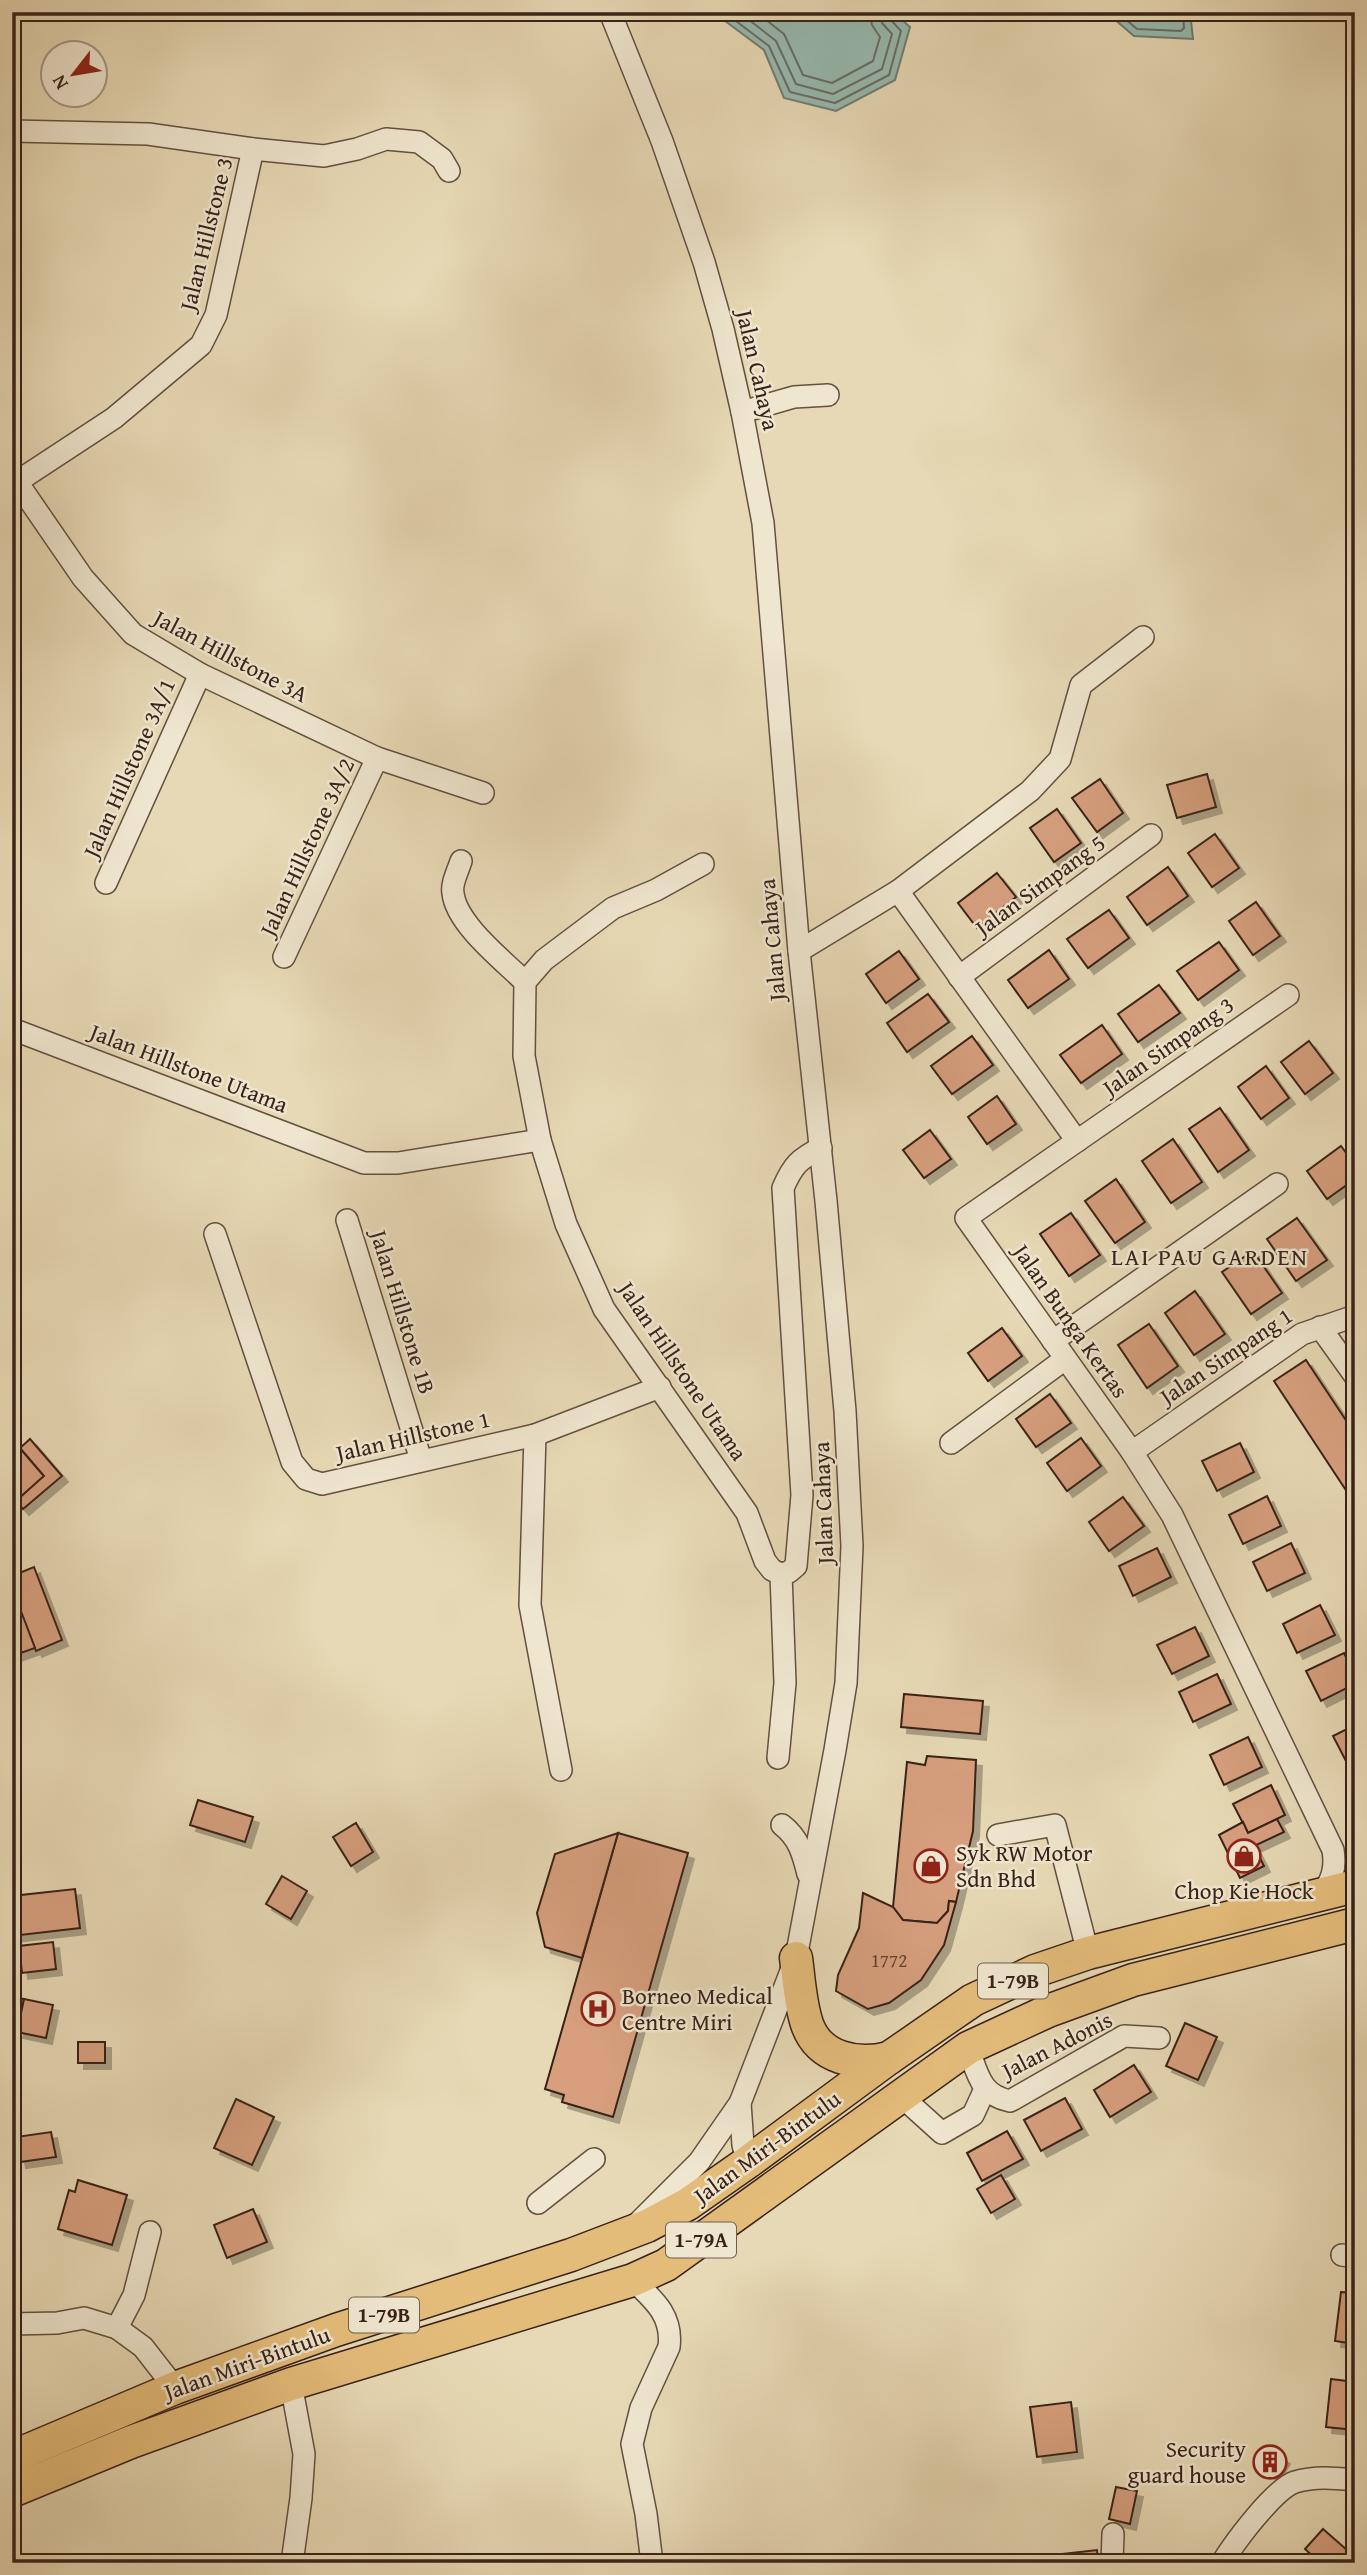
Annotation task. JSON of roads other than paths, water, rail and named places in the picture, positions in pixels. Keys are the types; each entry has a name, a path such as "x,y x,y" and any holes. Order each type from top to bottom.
{"highway":[{"name":"Jalan Miri-Bintulu","path":"12,2457 175,2388 336,2330 571,2255 632,2232 688,2204 889,2058 974,2000 1035,1971 1088,1953 1355,1886"},
{"name":"Jalan Miri-Bintulu","path":"12,2491 131,2442 291,2384 633,2280 666,2265 968,2048 1048,2011 1133,1980 1355,1924"},
{"path":"796,1958 807,2024 819,2042 836,2055 856,2062 889,2058"},
{"path":"748,2162 758,2166 774,2166 842,2141"}],"street":[{"name":"Jalan Cahaya","path":"610,12 684,200 723,330 763,523 799,951 821,1148 845,1411 852,1546 846,1683 796,1958 740,2103"},
{"path":"12,131 148,134 324,156 386,139 419,142 442,159 449,171"},
{"name":"Jalan Hillstone 3","path":"14,483 114,418 201,345 216,315 253,149"},
{"path":"742,412 794,397 828,395"},
{"name":"Jalan Hillstone 3A","path":"14,483 83,578 133,634 200,674 377,758 483,793"},
{"path":"799,951 898,891 1030,792 1060,760 1081,685 1143,637"},
{"name":"Jalan Hillstone 3A/1","path":"106,883 200,674"},
{"name":"Jalan Hillstone 3A/2","path":"284,957 377,758"},
{"name":"Jalan Simpang 5","path":"960,977 1151,835"},
{"path":"461,862 452,891 456,908 466,923 525,982"},
{"path":"540,1140 524,1056 525,982 544,960 613,908 656,890 703,864"},
{"path":"898,891 1077,1141"},
{"name":"Jalan Simpang 3","path":"1077,1141 1288,995"},
{"name":"Jalan Hillstone Utama","path":"12,1029 364,1163 398,1163 540,1140 566,1224 604,1308 747,1513 765,1560 772,1570 780,1574"},
{"name":"Jalan Bunga Kertas","path":"1077,1141 966,1217 1132,1452 1172,1515 1333,1850 1355,1868"},
{"path":"778,1758 785,1683 780,1574 789,1572 796,1566 802,1495 783,1188 791,1170 802,1158 821,1148"},
{"path":"951,1443 1059,1350 1277,1184"},
{"name":"Jalan Hillstone 1B","path":"347,1220 421,1460"},
{"name":"Jalan Hillstone 1","path":"215,1234 292,1462 306,1479 321,1484 535,1435 660,1387"},
{"name":"Jalan Simpang 1","path":"1132,1452 1302,1334 1355,1316"},
{"path":"1320,1326 1355,1377"},
{"path":"535,1435 530,1605 561,1770"},
{"path":"782,1825 793,1833 799,1843 810,1883"},
{"path":"998,1835 1055,1825 1088,1953"},
{"path":"1322,1895 1333,1877 1333,1850"},
{"name":"Jalan Adonis","path":"968,2048 985,2090 996,2098 1010,2101 1124,2036 1159,2038"},
{"path":"901,2096 942,2133 974,2115 985,2090"},
{"path":"740,2103 743,2145 748,2162"},
{"path":"632,2232 638,2221 699,2162 740,2103"},
{"path":"538,2203 594,2159"},
{"path":"117,2328 134,2295 150,2232"},
{"path":"633,2280 661,2306 670,2337 669,2347 641,2408 632,2444 646,2514 652,2563"},
{"path":"12,2324 57,2323 84,2318 117,2328 142,2347 175,2388"},
{"path":"291,2384 303,2454 301,2498 292,2563"},
{"path":"1222,2563 1249,2523 1292,2483 1323,2477 1355,2480"},
{"path":"1112,2563 1113,2534"}],"water":[{"path":"713,12 893,12 910,27 895,80 836,111 784,98 764,50"},
{"path":"1106,12 1190,12 1193,39 1134,36"}],"place":[{"name":"Chop Kie Hock","path":"1244,1856"},
{"name":"Syk RW Motor Sdn Bhd","path":"931,1866"},
{"name":"Borneo Medical Centre Miri","path":"598,2009"},
{"name":"Security guard house","path":"1270,2462"}],"district":[{"name":"LAI PAU GARDEN","path":"1210,1257"}]}
